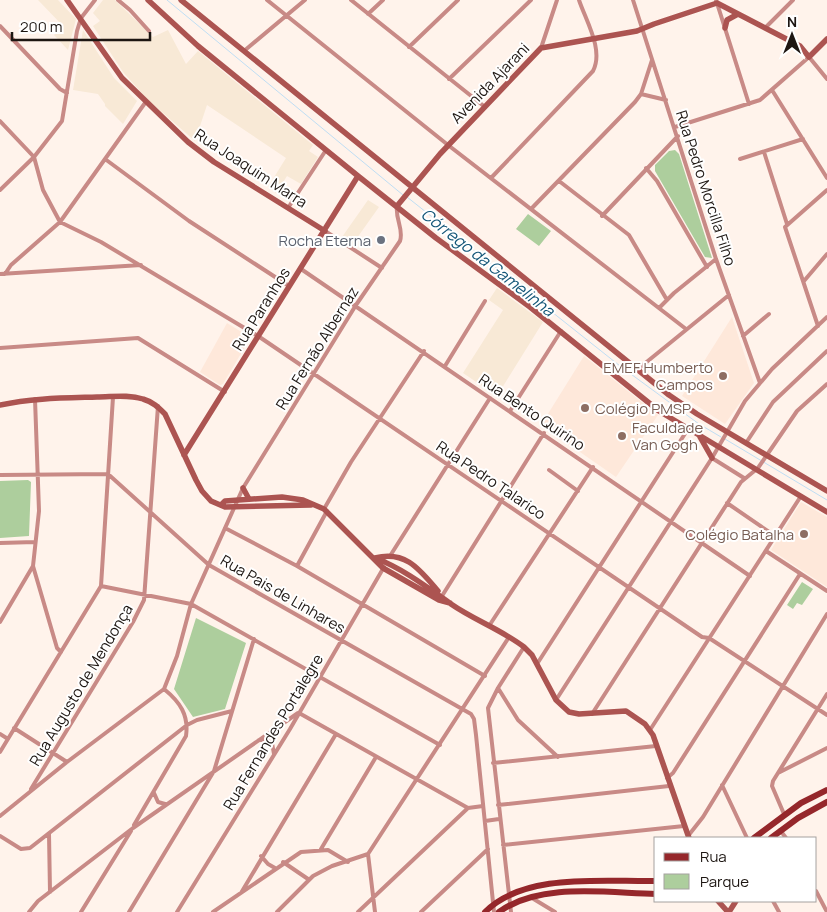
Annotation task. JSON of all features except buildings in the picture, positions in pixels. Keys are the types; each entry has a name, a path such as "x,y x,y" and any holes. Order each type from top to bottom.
{"main road":[{"path":"755,837 784,814 827,790"},
{"path":"772,837 780,830 826,804"},
{"path":"485,912 493,904 508,895 527,888 548,884 654,882"},
{"path":"499,912 510,909 532,898 584,892 654,894"}],"street":[{"name":"Rua Joaquim Marra","path":"67,0 82,18 117,72 146,103 198,151 382,268"},
{"path":"0,190 34,156 62,121 77,31 82,18 95,0"},
{"path":"118,0 149,31"},
{"path":"148,0 198,46 358,176 560,331 658,411 827,512"},
{"path":"181,0 676,400 725,433 746,443 765,457 827,491"},
{"path":"267,0 448,145 532,208 686,329"},
{"path":"244,51 305,0"},
{"path":"351,0 485,107"},
{"path":"368,14 383,0"},
{"path":"409,47 458,0"},
{"path":"449,79 531,0"},
{"path":"541,48 557,0"},
{"path":"492,178 593,71 597,59 580,0"},
{"name":"Rua Pedro Morcilla Filho","path":"633,0 716,259 760,383"},
{"path":"766,28 793,0"},
{"path":"718,1 738,14 800,46 827,79"},
{"path":"718,1 749,104"},
{"name":"Avenida Ajarani","path":"397,206 448,145 541,48 643,30 654,24 718,1"},
{"path":"725,28 728,20 738,14"},
{"path":"0,26 60,89 67,93"},
{"path":"675,127 760,100 827,39"},
{"path":"532,208 641,94 652,60"},
{"path":"772,90 827,178"},
{"path":"641,94 666,100"},
{"path":"2,274 60,222 146,103"},
{"path":"0,121 34,156 43,190 60,222"},
{"path":"602,216 678,136"},
{"path":"740,159 803,139"},
{"path":"288,208 326,150"},
{"path":"764,152 818,326"},
{"path":"105,159 189,222 289,286"},
{"path":"646,168 657,180 707,267"},
{"name":"Rua Paranhos","path":"184,455 358,176"},
{"path":"559,181 631,238 667,300"},
{"path":"786,225 827,190"},
{"name":"Rua Fernão Albernaz","path":"164,689 177,656 192,604 242,488 356,305 401,238 396,217 397,206"},
{"name":"Rua Pedro Talarico","path":"60,222 101,242 141,265 258,336 702,637 709,638 827,715"},
{"path":"804,281 827,254"},
{"path":"659,308 716,259"},
{"path":"2,274 141,265"},
{"name":"Rua Bento Quirino","path":"300,269 424,351 750,576"},
{"path":"638,369 729,295"},
{"path":"445,366 485,301"},
{"path":"743,336 769,314"},
{"path":"556,700 712,458 745,400 827,317"},
{"path":"510,411 560,331"},
{"path":"0,348 138,338 224,392"},
{"path":"746,443 773,402 827,350"},
{"path":"297,566 326,510 380,418 424,351"},
{"path":"592,714 700,542 744,478 757,469 793,416 827,384"},
{"path":"0,752 101,586 113,396"},
{"path":"0,405 35,399 137,397 158,406 168,421 202,491 211,502 234,507 311,505"},
{"name":"Rua Fernandes Portalegre","path":"177,912 274,755 391,555 490,398"},
{"path":"35,399 39,511 34,566 57,648 61,652"},
{"name":"Rua Augusto de Mendonça","path":"29,794 139,612 146,595 158,406"},
{"path":"537,664 688,429"},
{"path":"442,596 544,433"},
{"path":"699,436 712,458 744,478"},
{"path":"490,626 593,467"},
{"path":"549,470 578,490"},
{"path":"0,475 108,474"},
{"name":"Rua Pais de Linhares","path":"108,474 209,565 463,710"},
{"path":"242,488 250,499"},
{"path":"650,730 801,496"},
{"path":"221,505 225,501 282,497 303,500 326,510 374,558 439,600 450,603"},
{"path":"727,503 775,536"},
{"path":"225,528 297,566 485,676"},
{"path":"0,543 36,542"},
{"path":"766,551 827,591"},
{"path":"374,558 391,555 415,566 450,603 509,637 524,648 537,664 556,700 569,712 592,714 626,711 640,719 650,730 688,837"},
{"path":"385,565 442,596"},
{"path":"0,622 34,566"},
{"path":"667,778 673,773 800,574"},
{"path":"101,586 192,604 440,745"},
{"path":"688,837 827,614"},
{"path":"277,912 308,879 332,866 368,854 418,780 509,637"},
{"path":"129,912 214,771 254,639"},
{"path":"510,909 488,708 498,688 524,648"},
{"path":"498,688 525,728 558,757"},
{"path":"0,816 67,762 164,689 181,705 187,726 184,742 81,912"},
{"path":"784,814 772,786 777,774 827,694"},
{"path":"0,836 24,850 30,848 187,726 197,720 232,710"},
{"path":"463,710 471,714 474,719 494,912"},
{"path":"29,912 50,892 133,828 283,722 299,713 468,808"},
{"path":"283,722 288,723 290,728"},
{"path":"14,728 67,762"},
{"path":"0,734 8,739"},
{"path":"241,893 261,856 336,734"},
{"path":"257,741 270,741 274,747 274,755"},
{"path":"493,764 656,746"},
{"path":"777,774 827,748"},
{"path":"321,849 376,757"},
{"path":"722,785 747,837"},
{"path":"498,805 669,786"},
{"path":"154,793 158,802 166,804"},
{"path":"358,912 468,808 483,806"},
{"path":"485,820 499,819"},
{"path":"503,845 684,826"},
{"path":"780,830 785,837"},
{"path":"49,834 50,892"},
{"path":"421,912 488,848"},
{"path":"213,912 283,862 301,852 321,849 334,853 348,862"},
{"path":"368,854 375,912"},
{"path":"261,856 265,862 276,868"},
{"path":"283,862 308,879"},
{"path":"817,893 827,912"},
{"path":"532,898 555,912"},
{"path":"719,902 729,912"}],"shaded area":[{"path":"38,0 58,0 76,19 68,50 54,35 63,26"},
{"path":"103,0 115,0 153,37 168,30 186,64 198,51 313,145 309,151 318,157 301,184 287,176 276,193 268,187 286,158 207,105 195,141 148,100 123,72 93,26 100,21 93,13"},
{"path":"83,30 114,78 137,101 123,124 105,106 98,94 73,90"},
{"path":"368,200 379,207 352,245 342,237"},
{"path":"497,288 543,322 497,396 463,373 503,310 489,300"},
{"name":"EMEF Humberto Campos","path":"732,317 754,383 725,424 682,396"},
{"path":"227,323 248,336 249,340 223,384 220,385 200,372"},
{"name":"Colégio PMSP","path":"584,356 658,415 616,477 541,425"},
{"name":"Colégio Batalha","path":"801,502 827,517 827,587 771,550"}],"green space":[{"path":"675,150 679,154 712,258 705,257 655,171 655,165 669,151"},
{"path":"528,214 551,231 539,246 516,229"},
{"path":"28,480 31,482 29,536 0,538 0,481"},
{"path":"802,582 813,589 802,605 797,603 793,609 787,605"},
{"path":"196,618 246,643 225,709 193,717 174,689"}],"waterway":[{"name":"Córrego da Gamelinha","path":"167,0 403,195"},
{"name":"Córrego da Gamelinha","path":"407,197 620,366 699,424 721,437"},
{"name":"Córrego da Gamelinha","path":"725,439 827,500"}],"place":[{"name":"Rocha Eterna","path":"381,240"},
{"name":"EMEF Humberto Campos","path":"723,376"},
{"name":"Colégio PMSP","path":"585,408"},
{"name":"Faculdade Van Gogh","path":"622,436"},
{"name":"Colégio Batalha","path":"804,534"}]}
